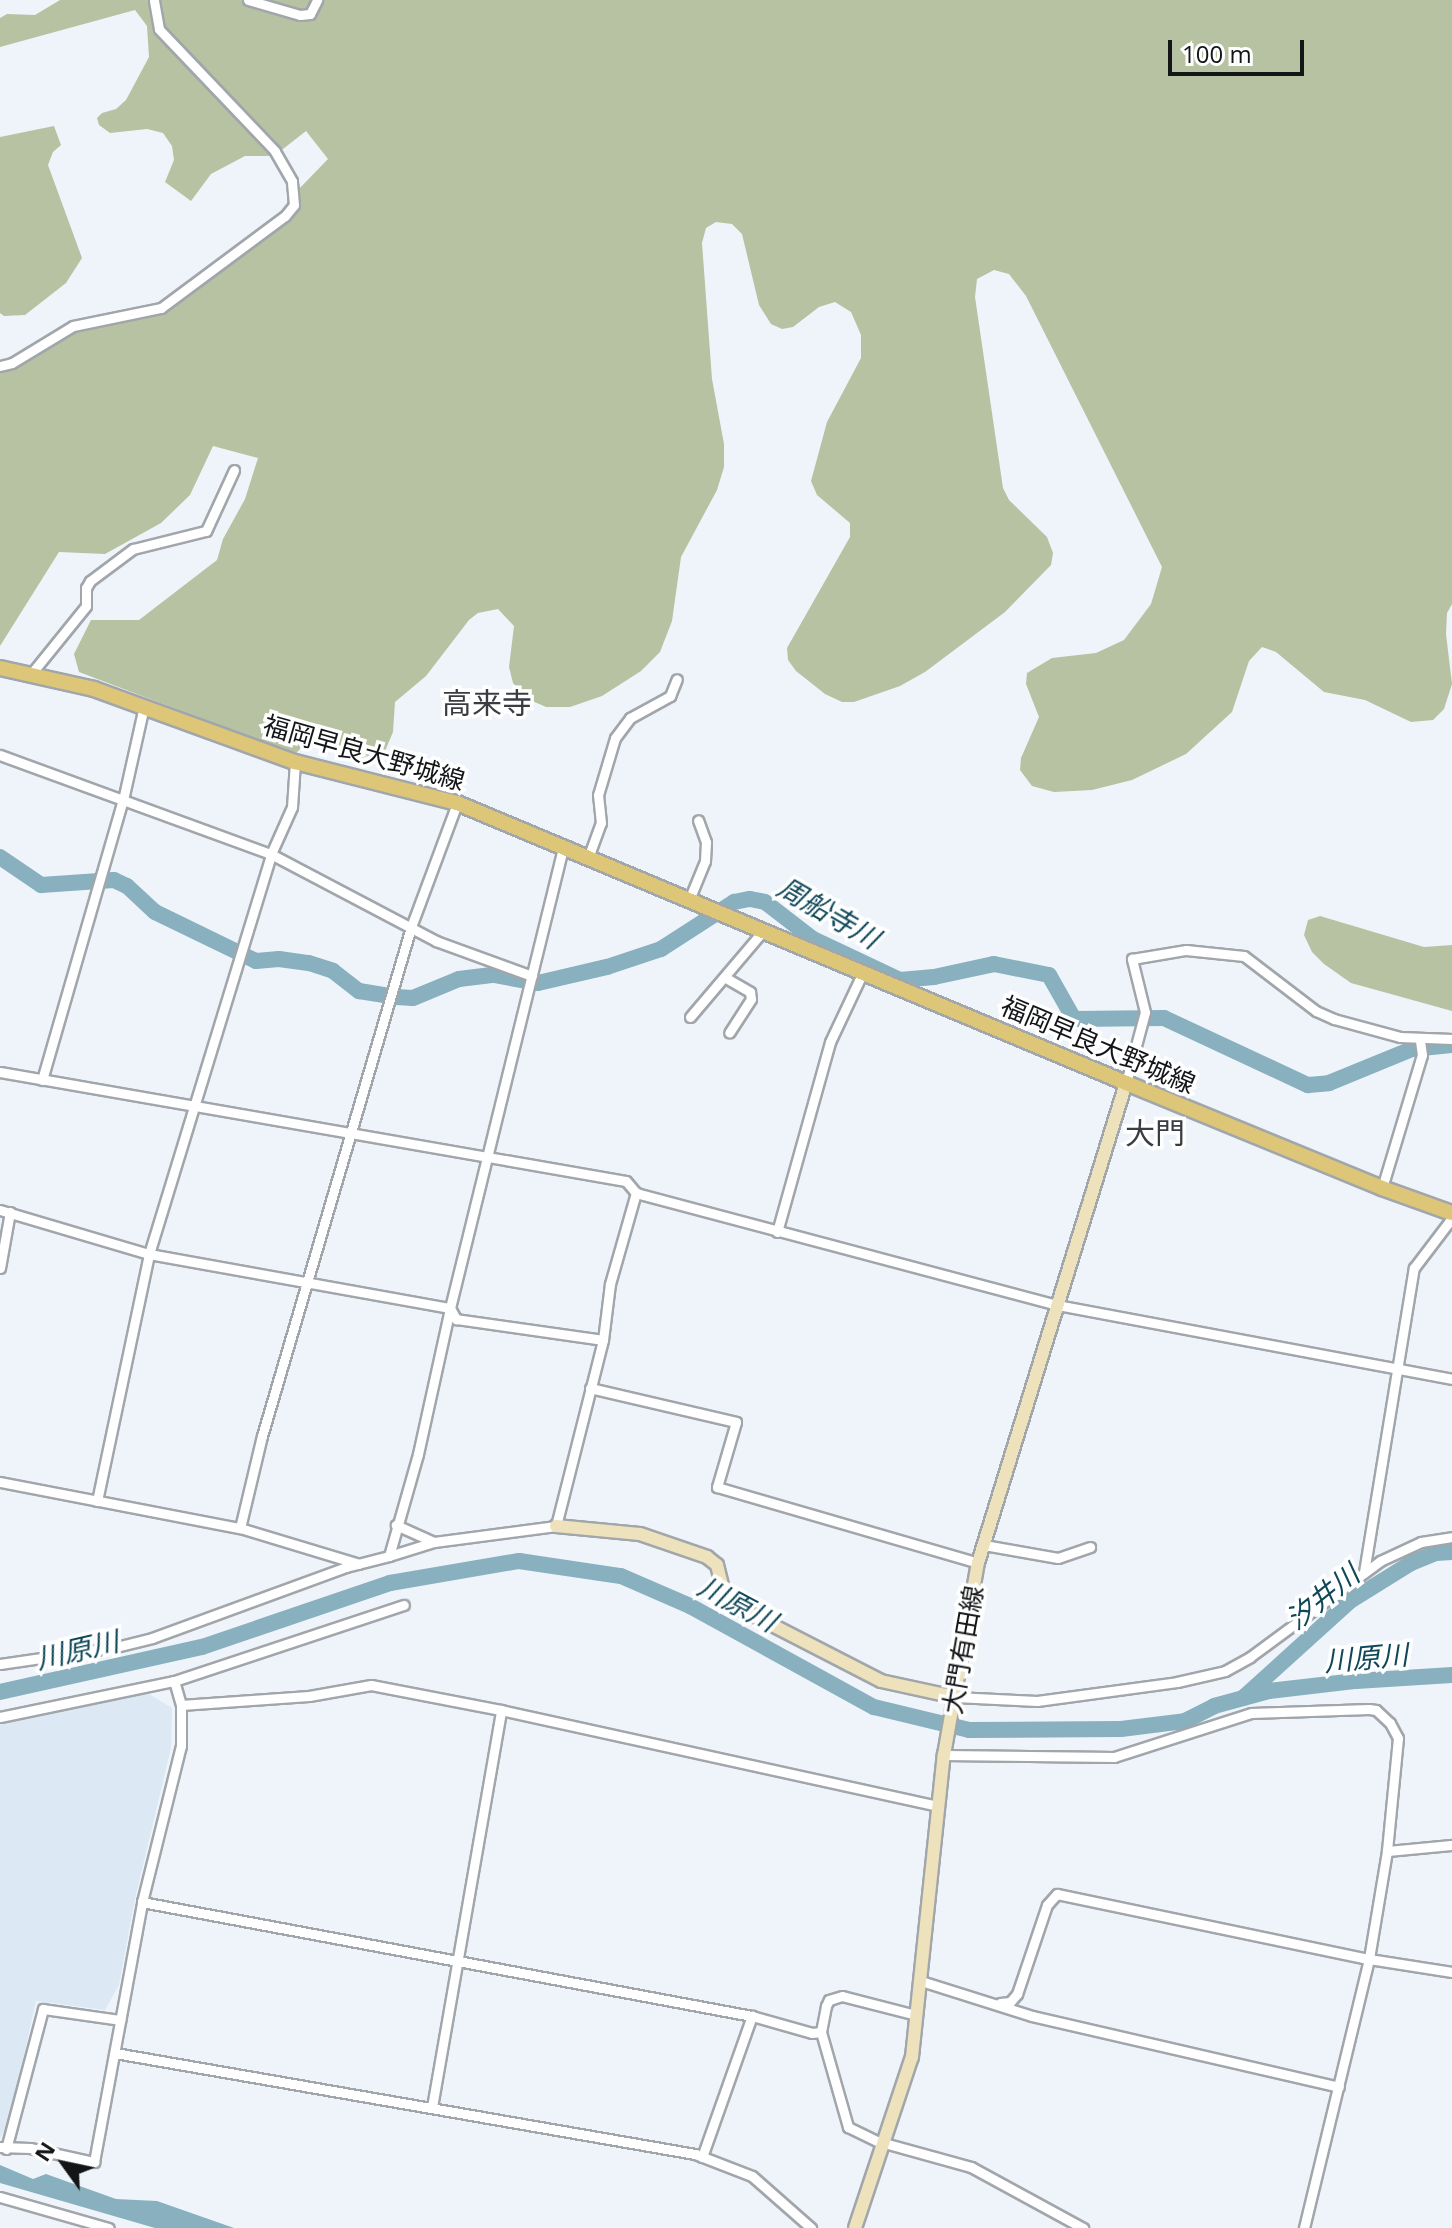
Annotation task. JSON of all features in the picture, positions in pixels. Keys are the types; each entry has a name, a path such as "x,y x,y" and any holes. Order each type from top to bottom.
{"main road":[{"name":"福岡早良大野城線","path":"0,668 94,689 295,762 457,803 1126,1083 1452,1215"},
{"name":"大門有田線","path":"855,2228 908,2078 944,1755 978,1563 1126,1083"},
{"path":"556,1526 640,1534 707,1557 717,1565 723,1589 743,1610 881,1681 953,1703"}],"street":[{"path":"0,366 12,363 73,326 161,308 285,216 294,205 292,181 275,151 159,29 154,0"},
{"path":"248,0 300,15 310,14 317,0"},
{"path":"31,674 88,602 86,588 90,581 133,549 206,531 234,470"},
{"path":"588,858 601,823 598,795 615,738 630,718 670,696 677,679"},
{"path":"42,1080 123,800 144,706"},
{"path":"0,755 271,854 485,962 532,976"},
{"path":"97,1501 149,1254 271,854 292,807 295,762"},
{"path":"240,1528 262,1436 390,997 411,927 457,803"},
{"path":"689,900 705,861 706,842 698,820"},
{"path":"389,1556 418,1454 450,1308 563,847"},
{"path":"690,1017 763,931"},
{"path":"1126,1083 1145,1012 1132,959 1186,950 1244,956 1316,1011 1334,1019 1420,1040 1452,1039"},
{"path":"777,1232 830,1042 863,972"},
{"path":"726,978 750,992 751,999 729,1033"},
{"path":"1382,1188 1422,1055 1420,1040"},
{"path":"0,1072 487,1154 626,1181 636,1193 1057,1305 1452,1379"},
{"path":"0,1664 116,1647 152,1638 359,1564 434,1542 556,1526 603,1340 610,1284 636,1193"},
{"path":"0,1268 5,1211 149,1254 450,1308"},
{"path":"1364,1572 1414,1268 1452,1215"},
{"path":"450,1308 456,1319 603,1340"},
{"path":"590,1388 736,1422 717,1487 978,1563"},
{"path":"0,1482 240,1528 359,1564"},
{"path":"396,1525 434,1542"},
{"path":"953,1703 1037,1701 1177,1682 1225,1671 1250,1657 1364,1572 1421,1542 1452,1537"},
{"path":"984,1545 1058,1558 1090,1547"},
{"path":"0,1717 174,1681 404,1605"},
{"path":"120,2020 43,2009 3,2148 30,2148 94,2162 142,1902 179,1755 181,1705 174,1681"},
{"path":"181,1705 309,1696 371,1685 501,1710 938,1806"},
{"path":"432,2107 501,1710"},
{"path":"944,1755 1114,1757 1251,1713 1376,1710 1390,1723 1398,1738 1387,1851 1369,1959 1304,2228"},
{"path":"1387,1851 1452,1845"},
{"path":"1000,2003 1010,2002 1017,1994 1047,1905 1057,1894 1369,1959 1452,1972"},
{"path":"142,1902 752,2016 812,2033 821,2032"},
{"path":"921,1981 1000,2003 1032,2016 1339,2087"},
{"path":"916,2015 860,2000 834,1997 826,2006 821,2032 848,2127 995,2177 1083,2228"},
{"path":"702,2157 752,2016"},
{"path":"115,2053 702,2157 752,2176 811,2228"},
{"path":"0,2197 109,2228"}],"shaded area":[{"path":"135,1693 149,1694 172,1708 171,1748 135,1899 119,1985 105,2010 36,2001 9,2122 0,2138 0,1720"}],"green space":[{"path":"60,0 1452,0 1452,604 1447,613 1446,634 1452,684 1444,709 1433,720 1411,722 1365,700 1324,692 1276,652 1262,647 1249,661 1232,712 1186,754 1132,780 1092,790 1054,792 1032,786 1020,770 1021,758 1039,717 1026,684 1027,673 1052,658 1096,653 1124,640 1151,604 1162,567 1026,296 1009,274 994,270 977,279 975,297 1003,488 1009,500 1047,537 1053,553 1051,565 1005,612 925,672 900,686 854,702 842,702 825,694 796,671 788,660 787,648 850,537 850,523 817,495 811,481 827,422 861,358 861,335 851,312 835,302 819,307 793,327 782,329 771,324 759,305 742,234 732,224 716,222 706,228 702,243 712,379 724,444 724,467 717,490 681,557 672,621 660,652 641,671 602,696 570,707 546,707 528,699 513,683 509,667 514,626 498,609 478,613 469,620 426,676 395,702 393,732 385,751 354,760 331,738 318,732 295,754 79,672 74,654 91,620 139,620 217,560 223,539 245,499 258,458 213,446 190,495 161,523 105,554 59,552 0,646 0,368 69,332 102,322 162,312 297,213 296,192 328,159 306,131 274,156 245,156 211,174 191,201 165,182 174,160 172,146 163,133 147,129 110,133 99,125 97,118 102,113 116,109 126,100 149,57 147,26 135,10 0,47 0,18 7,14 35,15"},
{"path":"54,126 61,145 53,152 48,165 82,258 66,283 25,315 4,316 0,313 0,137"},
{"path":"1320,916 1424,947 1452,945 1452,1011 1351,983 1324,964 1312,952 1304,935 1308,920"}],"water":[{"path":"0,2165 33,2179 46,2174 116,2199 157,2201 234,2228 155,2228 0,2183"}],"waterway":[{"name":"周船寺川","path":"0,857 41,885 114,880 127,886 155,912 256,961 279,959 309,963 333,971 359,991 396,997 413,998 459,979 494,975 538,983 607,967 661,949 734,902 750,899 765,902 813,939 900,980 934,977 994,964 1049,975 1074,1019 1164,1018 1308,1085 1329,1083 1412,1049 1452,1045"},
{"name":"汐井川","path":"1243,1698 1350,1601 1411,1563 1436,1553 1452,1552"},
{"name":"川原川","path":"0,1692 202,1647 390,1583 519,1561 621,1576 690,1606 874,1707 969,1730 1121,1729 1185,1721 1214,1706 1269,1691 1452,1675"}],"district":[{"name":"高来寺","path":"487,703"},
{"name":"大門","path":"1155,1133"}]}
